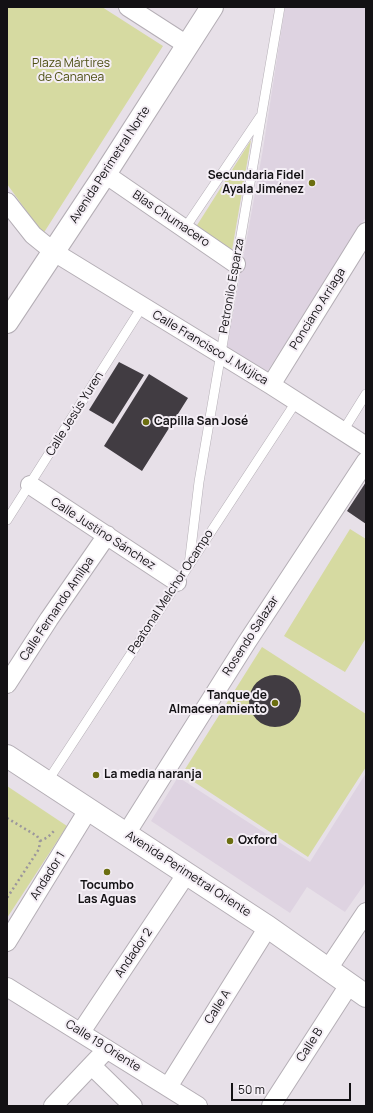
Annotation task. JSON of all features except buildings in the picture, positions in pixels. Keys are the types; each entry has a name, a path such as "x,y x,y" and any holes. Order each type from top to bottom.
{"street":[{"path":"128,7 187,45"},
{"name":"Avenida Perimetral Norte","path":"7,322 105,174 212,7"},
{"name":"Blas Chumacero","path":"105,174 236,264"},
{"name":"Calle Francisco J. Mújica","path":"7,202 33,235 54,252 271,385 366,446"},
{"name":"Ponciano Arriaga","path":"271,385 366,232"},
{"name":"Rosendo Salazar","path":"126,834 247,642 366,460"},
{"name":"Calle Justino Sánchez","path":"30,485 177,582"},
{"name":"Calle Fernando Amilpa","path":"7,684 49,619 107,535"},
{"name":"Avenida Perimetral Oriente","path":"7,756 268,927 358,990"},
{"name":"Andador 1","path":"7,942 88,810"},
{"name":"Andador 2","path":"81,1032 187,874"},
{"path":"328,969 366,912"},
{"name":"Calle A","path":"168,1087 268,927"},
{"name":"Calle 19 Oriente","path":"7,987 198,1106"},
{"name":"Calle B","path":"271,1106 358,990"},
{"path":"53,1106 107,1049"},
{"path":"92,1066 133,1106"}],"lane":[{"name":"Petronilo Esparza","path":"189,565 199,482 280,7"},
{"path":"185,228 262,114"},
{"name":"Calle Jesús Yuren","path":"7,520 142,307"},
{"path":"343,431 366,394"},
{"name":"Peatonal Melchor Ocampo","path":"47,782 296,402"}],"path":[{"path":"7,818 38,836 40,841 39,849 7,898"}],"shaded area":[{"name":"Secundaria Fidel Ayala Jiménez","path":"285,7 366,7 366,217 267,372 227,347 263,149"},
{"name":"Oxford","path":"366,773 366,882 345,912 307,887 290,913 151,821 178,777 310,862"}],"green space":[{"name":"Plaza Mártires de Cananea","path":"7,7 102,7 163,46 43,234 7,184"},
{"path":"251,140 231,256 194,230"},
{"path":"350,529 366,539 366,638 345,672 284,636"},
{"path":"262,647 366,714 366,767 308,857 182,774"},
{"path":"7,786 67,826 7,918"}],"place":[{"name":"Secundaria Fidel Ayala Jiménez","path":"312,183"},
{"name":"Capilla San José","path":"146,422"},
{"name":"Tanque de Almacenamiento","path":"275,703"},
{"name":"La media naranja","path":"96,775"},
{"name":"Oxford","path":"230,841"},
{"name":"Tocumbo Las Aguas","path":"107,872"}]}
